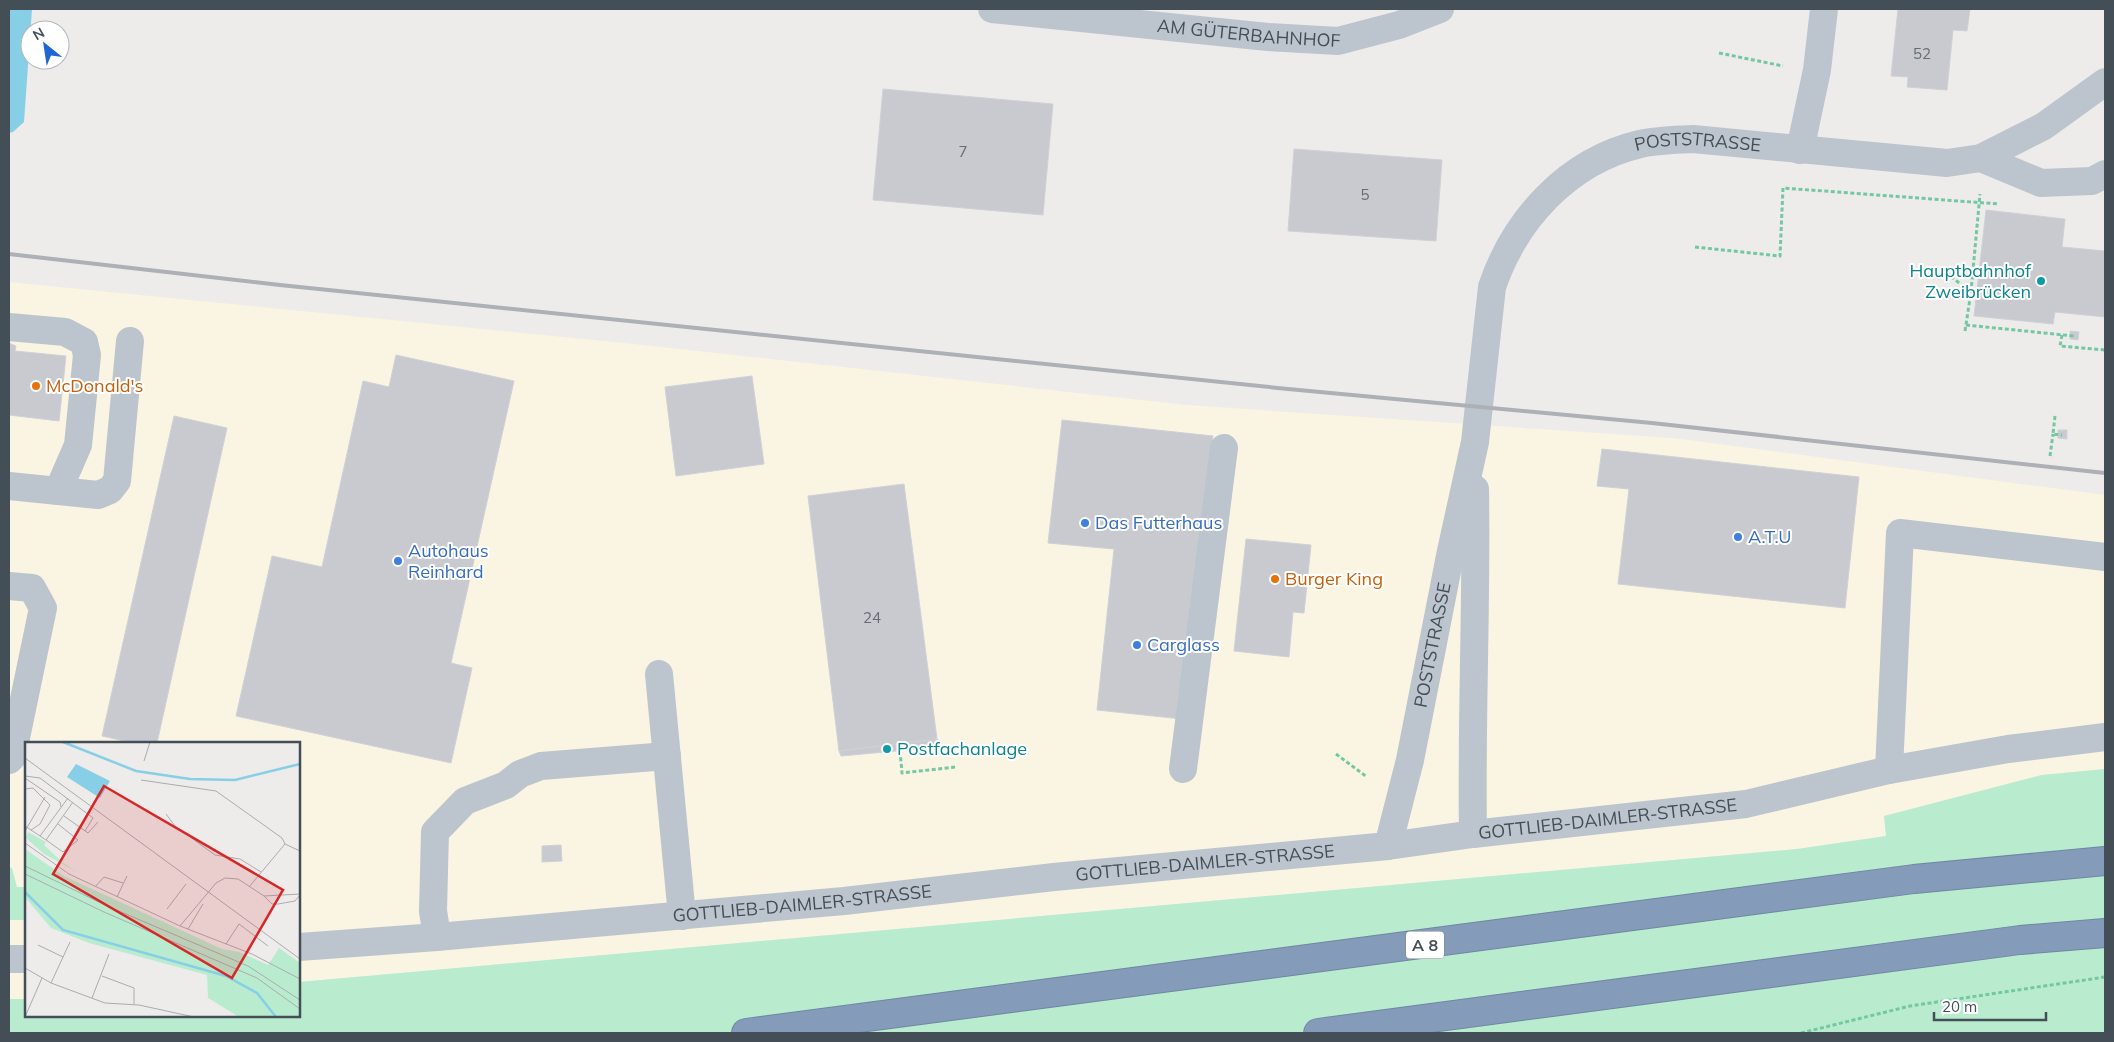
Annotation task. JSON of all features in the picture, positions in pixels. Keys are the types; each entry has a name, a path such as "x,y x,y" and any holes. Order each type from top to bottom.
{"highway":[{"name":"A 8","path":"746,1033 1914,880 2105,861"},
{"path":"1318,1033 2020,940 2105,933"}],"street":[{"name":"AM GÜTERBAHNHOF","path":"992,9 1268,37 1338,41 1399,25 1440,9"},
{"path":"1800,150 1817,70 1824,9"},
{"name":"POSTSTRASSE","path":"1388,846 1410,760 1450,551 1475,442 1492,287 1500,265 1518,232 1549,194 1569,177 1587,166 1639,144 1663,141 1693,139 1947,163 1981,158 2044,126 2105,82"},
{"path":"1981,158 2041,183 2092,181 2105,174"},
{"path":"9,327 65,332 84,342 86,355 78,445 58,491"},
{"path":"9,486 98,495 110,490 117,481 130,342"},
{"name":"POSTSTRASSE","path":"1473,834 1472,760 1476,580 1475,442"},
{"path":"1183,769 1224,448"},
{"path":"1889,770 1900,533 2105,557"},
{"path":"9,586 32,588 43,608 12,757 9,760"},
{"path":"659,674 682,916"},
{"name":"GOTTLIEB-DAIMLER-STRASSE","path":"300,947 682,916 854,900 1054,877 1388,846 1473,834 1746,804 1889,770 2008,749 2105,737"},
{"path":"437,937 433,911 435,832 465,801 506,785 520,774 540,766 667,756"},
{"path":"9,959 25,959"}],"path":[{"path":"1719,53 1786,67"},
{"path":"1965,331 1971,292 1981,158"},
{"path":"1695,247 1780,256 1783,188 1979,201 2009,205"},
{"path":"1941,268 1971,292"},
{"path":"1966,325 2074,336"},
{"path":"2062,335 2060,346 2105,350"},
{"path":"2050,456 2055,416"},
{"path":"2053,434 2062,435"},
{"path":"900,751 902,773 955,767"},
{"path":"1336,754 1367,777"},
{"path":"1801,1033 1910,1006 2105,978"}],"shaded area":[{"path":"9,282 634,344 1187,405 1673,438 2105,495 2105,769 2042,775 1884,816 1886,836 1797,849 300,982 300,742 25,742 25,999 9,999"}],"green space":[{"path":"2105,769 2105,1033 9,1033 9,999 25,999 25,1017 300,1017 300,982 1797,849 1886,836 1884,816 2042,775"},
{"path":"9,867 12,868 17,887 25,887 25,920 9,920"}],"water":[{"path":"9,9 32,9 31,20 20,20 20,70 28,70 24,122 13,132 9,133"}],"building":[{"path":"1898,9 1970,9 1967,31 1953,30 1947,90 1907,87 1908,77 1891,76"},
{"path":"883,89 1053,104 1043,215 873,200"},
{"path":"1294,149 1442,160 1436,241 1288,231"},
{"name":"Hauptbahnhof Zweibrücken","path":"1986,210 2065,219 2062,247 2105,251 2105,317 2055,312 2053,324 1974,316"},
{"path":"2070,331 2079,332 2078,340 2070,339"},
{"name":"McDonald's","path":"9,343 16,346 15,351 66,356 59,421 9,415"},
{"name":"Autohaus Reinhard","path":"396,355 514,381 451,663 472,668 451,763 236,716 272,556 322,567 363,381 389,387"},
{"path":"752,376 764,464 676,476 665,387"},
{"path":"174,416 227,428 157,742 129,742 102,736"},
{"path":"1062,420 1213,436 1182,719 1097,710 1114,549 1048,543"},
{"path":"2058,430 2067,430 2067,439 2058,438"},
{"name":"A.T.U","path":"1602,449 1859,477 1845,608 1618,584 1629,489 1597,486"},
{"path":"904,484 937,739 839,751 808,496"},
{"name":"Burger King","path":"1246,539 1311,545 1304,613 1293,612 1289,657 1234,651"},
{"name":"Postfachanlage","path":"937,739 940,747 841,756 839,751"},
{"path":"561,845 562,861 542,862 542,846"}],"railway":[{"path":"9,254 280,285 1288,389 1652,423 2105,473"}],"place":[{"name":"Hauptbahnhof Zweibrücken","path":"2041,281"},
{"name":"McDonald's","path":"36,386"},
{"name":"Das Futterhaus","path":"1085,523"},
{"name":"A.T.U","path":"1738,537"},
{"name":"Autohaus Reinhard","path":"398,561"},
{"name":"Burger King","path":"1275,579"},
{"name":"Carglass","path":"1137,645"},
{"name":"Postfachanlage","path":"887,749"}]}
